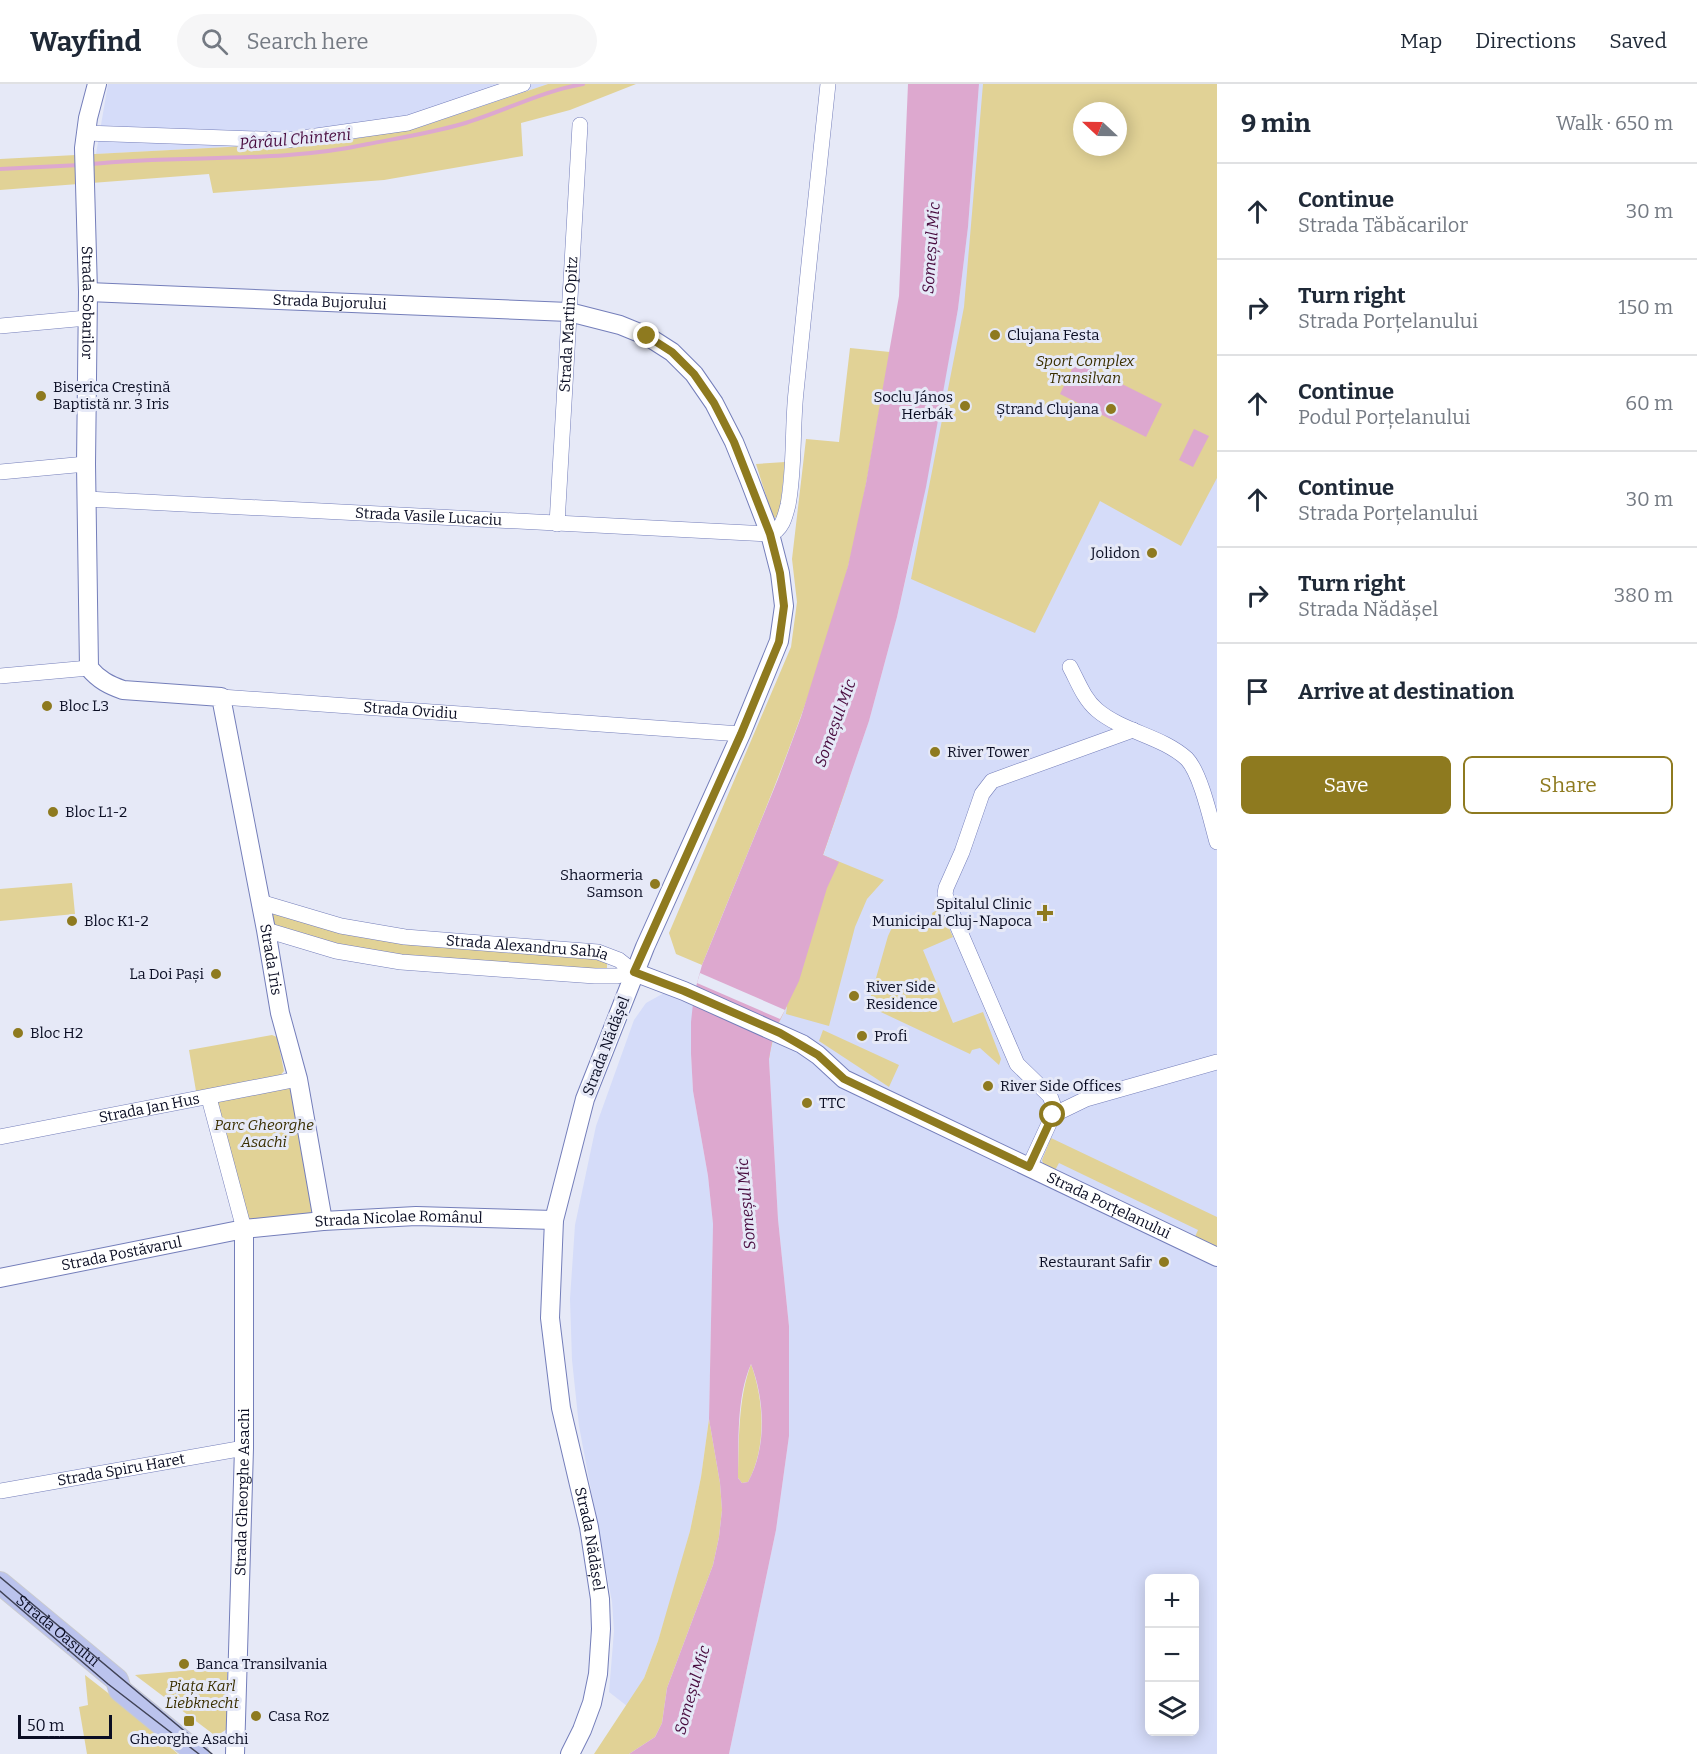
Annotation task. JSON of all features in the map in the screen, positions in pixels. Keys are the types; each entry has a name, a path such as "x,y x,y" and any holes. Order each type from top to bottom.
{"main road":[{"name":"Strada Oașului","path":"0,1583 117,1680 120,1690 198,1754"},
{"name":"Strada Oașului","path":"117,1680 127,1678 217,1754"}],"street":[{"name":"Strada Sobarilor","path":"89,668 86,464 88,292 84,141 97,84"},
{"path":"84,141 288,140 408,123 523,84"},
{"path":"770,534 780,527 788,504 795,399 828,84"},
{"name":"Strada Martin Opitz","path":"557,524 580,125"},
{"name":"Strada Bujorului","path":"88,292 569,312"},
{"name":"Strada Nădășel","path":"569,312 602,319 647,336 672,352 694,374 714,403 734,442 770,534 780,573 784,606 779,642 741,734 634,972 585,1099 554,1220 551,1330 561,1408 589,1527 600,1599 598,1674 592,1703 570,1754"},
{"path":"0,326 87,318"},
{"path":"0,472 86,464"},
{"name":"Strada Vasile Lucaciu","path":"87,498 770,534"},
{"path":"1070,667 1086,698 1097,710 1113,721 1171,749 1187,760 1197,775 1217,842"},
{"path":"0,676 89,668"},
{"name":"Strada Ovidiu","path":"89,668 108,685 123,690 741,734"},
{"name":"Strada Iris","path":"221,697 280,1013 298,1080 323,1221"},
{"path":"1029,1167 1053,1115 1054,1107 1050,1096 1017,1064 948,904 946,888 962,852 982,794 992,781 1133,730"},
{"name":"Strada Alexandru Sahia","path":"261,902 342,926 405,937 598,952 619,960 634,972"},
{"name":"Strada Alexandru Sahia","path":"266,930 336,951 401,962 595,976 634,972"},
{"name":"Strada Porțelanului","path":"634,972 780,1033 818,1055 844,1079 1217,1257"},
{"path":"1053,1115 1086,1099 1217,1062"},
{"name":"Strada Jan Hus","path":"0,1137 298,1080"},
{"path":"209,1098 244,1229"},
{"name":"Strada Nicolae Românul","path":"244,1229 323,1221 416,1216 554,1220"},
{"name":"Strada Postăvarul","path":"0,1278 244,1229"},
{"name":"Strada Gheorghe Asachi","path":"235,1754 244,1448 244,1229"},
{"name":"Strada Spiru Haret","path":"0,1491 244,1448"}],"shaded area":[{"path":"108,84 548,84 417,128 341,141 96,154"},
{"path":"979,84 1217,84 1217,1754 729,1754 776,1530 789,1436 789,1326 778,1219 769,1059 778,1024 839,862 823,856 869,721 897,617 915,538 958,309 968,227"},
{"path":"664,993 693,1005 691,1054 693,1091 708,1176 713,1224 709,1419 701,1477 690,1531 674,1590 644,1678 627,1706 609,1692 614,1631 612,1602 579,1426 572,1360 570,1299 575,1225 596,1126 634,1020 646,1003"}],"green space":[{"path":"548,84 636,84 570,110 521,123 523,156 384,180 213,193 209,174 0,190 0,159 341,141 417,128"},
{"name":"Sport Complex Transilvan","path":"983,84 1217,84 1217,478 1181,546 1100,501 1035,633 911,579 964,307"},
{"path":"850,348 890,352 866,487 848,567 834,618 800,719 702,965 676,954 669,933 791,647 797,602 792,559 806,439 839,442"},
{"path":"785,462 780,512 778,517 773,518 756,464"},
{"path":"850,777 823,855 884,880 867,899 855,927 829,1026 786,1014 787,1006 776,1031 769,1059 749,1009"},
{"path":"72,883 75,914 0,921 0,889"},
{"path":"940,908 953,937 923,950 953,1023 983,1012 1001,1059 999,1065 980,1048 972,1050 970,1054 868,1006 888,936 898,915 903,915 909,927 933,919 932,913"},
{"path":"270,910 596,957 607,961 607,971 405,958 336,947 273,927"},
{"path":"823,1030 899,1065 889,1087 819,1041"},
{"path":"272,1035 277,1037 284,1071 279,1077 196,1091 189,1050"},
{"name":"Parc Gheorghe Asachi","path":"298,1079 323,1221 244,1229 209,1098"},
{"path":"1051,1138 1217,1217 1217,1252 1193,1241 1198,1230 1059,1163 1053,1174 1045,1169 1042,1160"},
{"path":"751,1364 761,1408 761,1439 748,1482 742,1483 738,1478 740,1420"},
{"path":"709,1419 720,1483 722,1510 719,1537 713,1565 667,1688 662,1723 655,1737 629,1754 594,1754 644,1678 658,1641 690,1531 701,1477"},
{"name":"Piața Karl Liebknecht","path":"227,1667 227,1729 213,1734 135,1675"},
{"name":"Piața Karl Liebknecht","path":"85,1675 126,1707 178,1754 87,1754 79,1707 88,1705"}],"water":[{"name":"Someșul Mic","path":"908,84 979,84 968,227 958,309 926,487 897,617 869,721 823,855 839,862 827,888 799,981 778,1024 769,1059 778,1219 789,1326 789,1436 776,1530 729,1754 629,1754 655,1737 662,1723 667,1688 713,1565 722,1510 720,1483 709,1419 713,1224 708,1176 693,1091 691,1022 694,994 702,965 801,717 848,566 866,483 899,296","holes":["751,1364 761,1408 761,1439 754,1469 748,1482 742,1483 738,1478 739,1420 743,1391"]},
{"path":"1076,361 1162,404 1146,437 1060,394"},
{"path":"1194,429 1209,436 1193,467 1179,460"}],"pier":[{"path":"700,973 785,1010 780,1019 697,983"}],"waterway":[{"name":"Pârâul Chinteni","path":"91,164 160,159 265,156 334,150 450,127 567,87 583,84"},
{"name":"Pârâul Chinteni","path":"0,169 80,165"}],"tram line":[{"path":"0,1577 212,1754"},
{"path":"0,1591 108,1684 199,1754"}],"place":[{"name":"Clujana Festa","path":"995,335"},
{"name":"Biserica Creștină Baptistă nr. 3 Iris","path":"41,396"},
{"name":"Soclu János Herbák","path":"965,406"},
{"name":"Ștrand Clujana","path":"1111,409"},
{"name":"Jolidon","path":"1152,553"},
{"name":"Bloc L3","path":"47,706"},
{"name":"River Tower","path":"935,752"},
{"name":"Bloc L1-2","path":"53,812"},
{"name":"Shaormeria Samson","path":"655,884"},
{"name":"Spitalul Clinic Municipal Cluj-Napoca","path":"1045,913"},
{"name":"Bloc K1-2","path":"72,921"},
{"name":"La Doi Pași","path":"216,974"},
{"name":"River Side Residence","path":"854,996"},
{"name":"Bloc H2","path":"18,1033"},
{"name":"Profi","path":"862,1036"},
{"name":"River Side Offices","path":"988,1086"},
{"name":"TTC","path":"807,1103"},
{"name":"Restaurant Safir","path":"1164,1262"},
{"name":"Banca Transilvania","path":"184,1664"},
{"name":"Casa Roz","path":"256,1716"},
{"name":"Gheorghe Asachi","path":"189,1721"}],"route":[{"path":"647,336 672,352 694,374 714,403 734,442 770,534 780,573 784,606 779,642 741,734 634,972 780,1033 818,1055 844,1079 1029,1167 1053,1115"}]}
